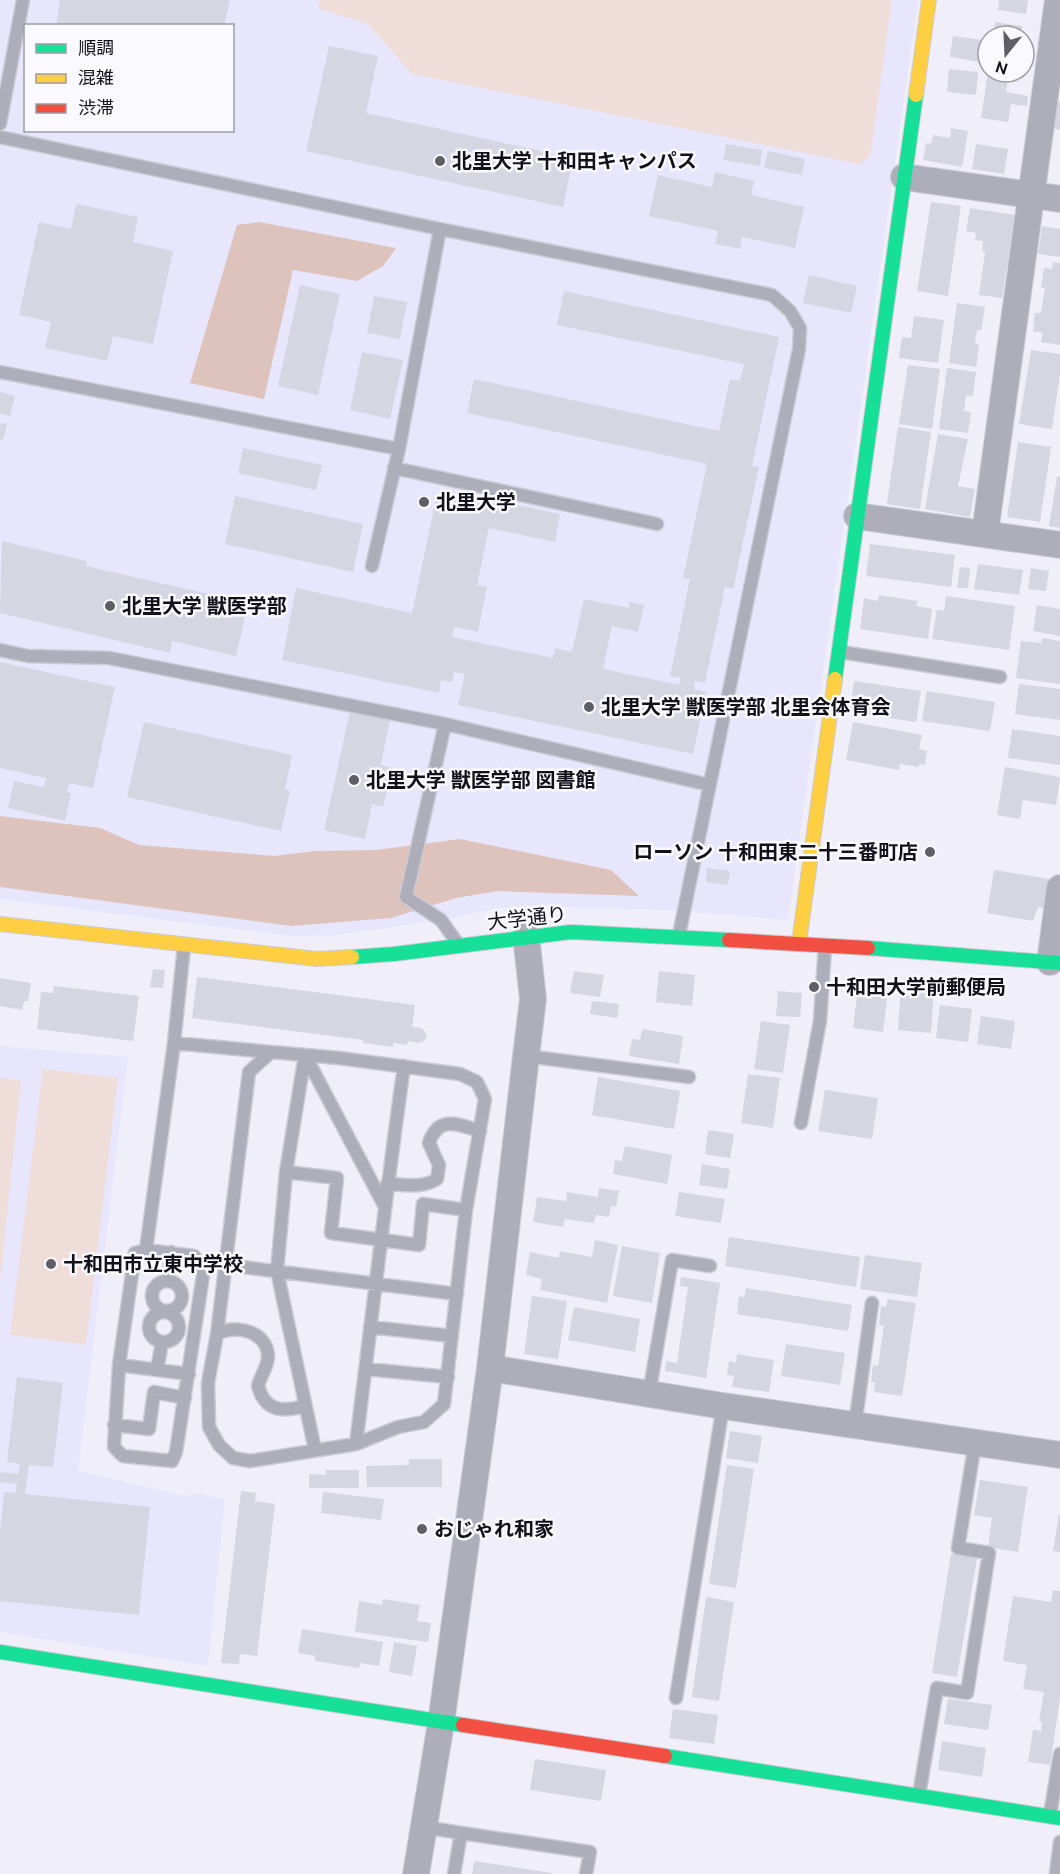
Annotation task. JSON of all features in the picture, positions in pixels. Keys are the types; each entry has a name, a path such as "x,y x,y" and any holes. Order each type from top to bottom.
{"street":[{"path":"799,943 929,0"},
{"path":"985,533 1058,0"},
{"path":"904,177 1060,199"},
{"path":"857,516 1060,545"},
{"path":"1055,963 1060,888"},
{"name":"大学通り","path":"0,924 317,959 394,954 572,932 799,943 1055,963"},
{"path":"416,1874 441,1723 490,1368 533,999 526,936"},
{"path":"490,1368 723,1406 1060,1455"},
{"path":"0,1652 1055,1818"}],"lane":[{"path":"0,124 23,0"},
{"path":"0,137 440,229 772,295 790,311 800,328 799,349 679,936"},
{"path":"372,566 399,449 440,229"},
{"path":"0,372 399,449"},
{"path":"394,468 657,524"},
{"path":"0,650 28,656 109,658 445,724 710,785"},
{"path":"838,651 1000,677"},
{"path":"445,724 406,897 441,920 459,945"},
{"path":"146,1250 174,1043 184,944"},
{"path":"801,1123 820,1021 825,945"},
{"path":"174,1043 305,1055 460,1074 477,1082 485,1099 466,1210 444,1404 424,1422 398,1427 356,1444 250,1461 233,1458 219,1445 209,1427 208,1383 217,1334 249,1072 271,1052"},
{"path":"305,1055 286,1172 277,1271 315,1450"},
{"path":"305,1055 384,1205"},
{"path":"526,1056 689,1077"},
{"path":"356,1444 377,1284 384,1205 404,1066"},
{"path":"387,1184 418,1186 429,1184 437,1179 439,1165 429,1143 432,1133 441,1125 456,1124 480,1131"},
{"path":"286,1172 337,1178 331,1233 419,1245 423,1204 466,1210"},
{"path":"146,1250 194,1256 204,1269 177,1452 172,1461 123,1456 114,1448 119,1365 135,1253 146,1250"},
{"path":"168,1280 171,1252"},
{"path":"649,1394 672,1260 710,1266"},
{"path":"226,1265 457,1294"},
{"path":"168,1280 158,1282 152,1290 151,1300 157,1308 166,1311 175,1315 179,1324 178,1333 171,1341 162,1342 153,1338 148,1330 149,1320 156,1313 166,1311 175,1309 182,1301 182,1292 177,1283 168,1280"},
{"path":"855,1425 872,1303"},
{"path":"370,1327 411,1338 452,1336"},
{"path":"217,1334 224,1330 242,1329 263,1340 268,1360 258,1386 265,1402 276,1409 289,1411 305,1406"},
{"path":"157,1370 162,1342"},
{"path":"119,1365 189,1374"},
{"path":"366,1369 448,1377"},
{"path":"404,1387 407,1373"},
{"path":"114,1425 148,1429 154,1392 185,1398"},
{"path":"676,1698 723,1406"},
{"path":"919,1796 936,1688 967,1693 989,1553 958,1548 975,1443"},
{"path":"1055,1818 1060,1754"},
{"path":"424,1827 590,1852 586,1874"},
{"path":"454,1874 461,1833"},
{"path":"1056,1874 1060,1842"}],"shaded area":[{"name":"北里大学","path":"0,0 918,0 788,920 669,910 509,906 441,920 336,935 294,936 0,899"},
{"path":"320,0 892,0 870,157 859,164 412,74 368,24 318,8"},
{"path":"259,222 396,248 383,266 357,281 293,270 264,399 190,383 237,225"},
{"path":"0,816 100,828 139,845 274,856 315,851 376,850 460,839 611,870 639,896 497,891 456,898 391,918 291,926 0,887"},
{"name":"十和田市立東中学校","path":"0,1046 128,1057 78,1471 186,1496 197,1493 225,1499 208,1666 0,1632"},
{"path":"43,1069 118,1078 86,1345 10,1335"},
{"path":"0,1078 21,1080 0,1283"}],"building":[{"path":"60,0 230,0 224,24 56,24"},
{"path":"999,0 1028,0 1026,14 998,10"},
{"path":"953,36 976,39 976,61 950,57"},
{"path":"329,46 378,56 366,113 573,158 563,207 306,151"},
{"path":"949,69 976,72 976,95 947,92"},
{"path":"986,84 1007,84 1006,92 1028,96 1027,106 1011,104 1008,122 981,118"},
{"path":"1056,101 1060,102 1060,130 1052,128"},
{"path":"951,128 968,131 962,167 923,160 926,143 931,144 933,135 950,138"},
{"path":"726,144 762,150 760,166 723,160"},
{"path":"976,144 1008,149 1004,174 972,169"},
{"path":"768,151 805,159 802,175 764,168"},
{"path":"715,172 754,181 751,195 804,207 795,248 742,237 740,249 715,244 718,231 649,216 658,175 712,187"},
{"path":"931,202 961,206 948,296 917,291"},
{"path":"76,204 138,217 133,242 173,251 153,344 113,336 107,361 45,348 51,322 19,315 39,222 71,229"},
{"path":"970,208 1015,215 1002,298 979,295 985,252 982,251 983,241 975,240 976,233 966,231"},
{"path":"1042,226 1060,229 1060,257 1038,254"},
{"path":"1053,262 1060,263 1060,345 1041,342 1043,333 1033,331 1035,313 1041,313 1045,288 1041,288 1044,268 1052,269"},
{"path":"809,275 857,286 851,313 803,303"},
{"path":"300,285 340,294 318,395 278,386"},
{"path":"564,291 779,337 752,466 759,467 733,589 725,587 705,683 695,681 694,689 706,692 693,754 458,705 465,674 454,672 452,682 441,680 439,693 282,660 296,588 412,613 437,494 488,504 489,499 560,514 555,542 489,528 477,585 487,587 478,632 454,627 452,637 553,658 555,648 572,652 584,599 629,608 630,602 644,605 638,632 612,626 603,669 679,685 681,678 670,676 690,579 683,578 707,464 467,413 474,379 719,431 730,379 740,381 744,364 557,325"},
{"path":"374,296 407,302 400,339 367,333"},
{"path":"957,303 985,307 981,330 977,330 975,343 979,344 976,367 949,363"},
{"path":"914,316 944,320 938,363 899,358 902,337 911,338"},
{"path":"1031,350 1060,354 1060,374 1052,429 1019,424"},
{"path":"362,352 403,360 390,419 350,410"},
{"path":"908,365 940,369 932,429 899,424"},
{"path":"947,368 976,372 973,396 966,395 964,411 971,412 968,433 939,429"},
{"path":"0,392 15,396 10,416 0,414"},
{"path":"0,423 7,424 3,440 0,439"},
{"path":"898,427 931,432 920,509 887,504"},
{"path":"938,434 968,439 958,486 975,489 970,517 925,509"},
{"path":"1018,442 1051,447 1040,522 1007,517"},
{"path":"243,448 322,465 316,490 238,473"},
{"path":"1057,476 1060,477 1060,528 1049,526"},
{"path":"235,496 363,524 353,572 225,544"},
{"path":"2,541 87,561 86,566 248,603 236,656 172,641 170,653 0,613"},
{"path":"870,544 955,555 951,587 866,576"},
{"path":"978,564 1023,570 1019,595 974,589"},
{"path":"960,567 970,568 968,588 957,588"},
{"path":"1031,568 1049,571 1046,591 1028,589"},
{"path":"879,595 918,601 916,606 932,609 928,639 860,629 864,598 878,601"},
{"path":"946,596 1015,606 1009,650 932,639 937,610 944,611"},
{"path":"1037,605 1060,609 1060,636 1033,631"},
{"path":"1042,638 1060,641 1060,684 1016,678 1021,641 1041,643"},
{"path":"0,662 115,687 93,788 69,783 67,792 71,793 65,821 8,808 14,781 44,787 46,778 0,768"},
{"path":"854,681 921,691 916,722 850,712"},
{"path":"1019,684 1060,689 1060,720 1015,714"},
{"path":"927,691 995,702 990,731 922,721"},
{"path":"350,711 390,719 381,765 392,768 383,807 372,804 365,839 324,830"},
{"path":"144,722 292,755 285,789 290,791 281,831 127,797"},
{"path":"853,722 922,735 919,749 927,751 925,765 919,764 919,767 900,764 899,770 846,760"},
{"path":"1012,729 1060,736 1060,765 1008,758"},
{"path":"1005,767 1060,777 1056,805 1023,800 1020,819 997,815"},
{"path":"707,868 730,871 728,885 706,882"},
{"path":"994,870 1050,879 1045,908 1038,907 1033,921 987,913"},
{"path":"153,969 165,970 163,988 150,987"},
{"path":"574,971 604,975 600,997 570,993"},
{"path":"659,971 695,975 692,1006 656,1002"},
{"path":"197,977 415,1005 412,1027 421,1028 427,1036 419,1043 408,1041 407,1045 393,1043 393,1047 363,1043 363,1040 192,1018"},
{"path":"0,978 31,983 28,1001 24,1001 22,1010 0,1006"},
{"path":"901,985 934,987 931,1033 898,1030"},
{"path":"54,986 139,996 133,1041 37,1029 41,992 53,993"},
{"path":"858,987 888,991 883,1032 853,1028"},
{"path":"778,991 802,993 800,1017 776,1016"},
{"path":"592,1001 619,1004 617,1018 590,1014"},
{"path":"940,1005 972,1009 968,1042 936,1038"},
{"path":"981,1016 1015,1021 1011,1049 977,1044"},
{"path":"761,1021 790,1025 783,1073 754,1069"},
{"path":"642,1029 683,1036 679,1064 629,1056 632,1039 640,1040"},
{"path":"748,1074 780,1078 773,1128 741,1123"},
{"path":"598,1077 680,1091 674,1129 592,1115"},
{"path":"825,1090 878,1098 872,1139 818,1131"},
{"path":"708,1130 734,1134 730,1158 705,1154"},
{"path":"625,1146 672,1155 667,1184 613,1174 615,1160 622,1161"},
{"path":"702,1164 730,1169 727,1189 699,1185"},
{"path":"599,1188 619,1191 616,1207 611,1206 609,1217 596,1215 594,1223 565,1219 563,1227 533,1222 537,1197 566,1201 567,1192 598,1197"},
{"path":"679,1192 725,1199 721,1223 675,1216"},
{"path":"729,1237 860,1257 856,1287 725,1266"},
{"path":"595,1240 618,1245 607,1303 540,1290 542,1279 526,1275 530,1252 559,1258 560,1251 592,1257"},
{"path":"622,1246 660,1253 652,1303 613,1296"},
{"path":"865,1255 922,1263 917,1297 860,1289"},
{"path":"681,1277 720,1283 706,1378 665,1371 666,1361 677,1363 688,1287 680,1286"},
{"path":"746,1288 852,1305 848,1331 737,1314 739,1296 744,1297"},
{"path":"532,1296 567,1301 558,1359 524,1354"},
{"path":"888,1299 916,1303 902,1396 874,1392 875,1383 871,1382 873,1365 878,1366 884,1326 879,1325 881,1306 886,1307"},
{"path":"574,1307 640,1319 635,1352 568,1340"},
{"path":"786,1344 845,1353 840,1385 781,1376"},
{"path":"737,1354 774,1360 769,1392 732,1387 734,1376 727,1375 729,1361 736,1363"},
{"path":"17,1377 63,1383 53,1467 29,1465 25,1494 150,1507 139,1615 0,1601 0,1534 4,1492 16,1493 17,1484 0,1482 0,1472 18,1474 20,1464 7,1462"},
{"path":"730,1431 762,1436 758,1463 726,1458"},
{"path":"409,1459 442,1459 442,1487 367,1487 366,1466 409,1465"},
{"path":"727,1465 754,1469 736,1588 709,1584"},
{"path":"326,1470 359,1470 359,1488 309,1488 309,1474 326,1475"},
{"path":"980,1480 1028,1487 1018,1552 988,1547 992,1518 974,1515"},
{"path":"241,1491 256,1493 255,1501 275,1504 257,1656 240,1654 239,1664 221,1663"},
{"path":"323,1492 384,1499 381,1520 321,1513"},
{"path":"1060,1514 1060,1552 1053,1551"},
{"path":"951,1554 977,1558 957,1677 932,1673"},
{"path":"1053,1590 1060,1591 1060,1699 1050,1765 1028,1762 1033,1730 1041,1731 1042,1722 1039,1721 1044,1692 1023,1689 1027,1665 1003,1661 1013,1596 1051,1602"},
{"path":"706,1597 734,1602 719,1701 692,1697"},
{"path":"383,1599 420,1605 417,1621 431,1623 428,1642 355,1632 359,1601 382,1605"},
{"path":"302,1629 383,1642 379,1666 360,1663 359,1668 315,1661 315,1656 298,1653"},
{"path":"394,1642 417,1646 412,1676 389,1672"},
{"path":"948,1699 992,1705 988,1730 944,1724"},
{"path":"673,1709 718,1715 714,1744 669,1738"},
{"path":"942,1741 986,1748 982,1777 938,1770"},
{"path":"535,1759 606,1770 601,1801 530,1790"},
{"path":"474,1861 552,1873 552,1874 472,1874"}],"traffic: fast":[{"path":"835,679 916,95"},
{"path":"352,957 571,932 729,940"},
{"path":"868,948 1060,963"},
{"path":"0,1652 463,1725"},
{"path":"665,1756 1060,1818"}],"traffic: slow":[{"path":"916,95 929,0"},
{"path":"799,943 835,679"},
{"path":"0,924 317,959 352,957"}],"traffic: jam":[{"path":"729,940 868,948"},
{"path":"463,1725 665,1756"}],"place":[{"name":"北里大学 十和田キャンパス","path":"440,161"},
{"name":"北里大学","path":"424,502"},
{"name":"北里大学 獣医学部","path":"110,606"},
{"name":"北里大学 獣医学部 北里会体育会","path":"589,707"},
{"name":"北里大学 獣医学部 図書館","path":"354,780"},
{"name":"ローソン 十和田東二十三番町店","path":"930,852"},
{"name":"十和田大学前郵便局","path":"814,987"},
{"name":"十和田市立東中学校","path":"51,1264"},
{"name":"おじゃれ和家","path":"422,1529"}]}
